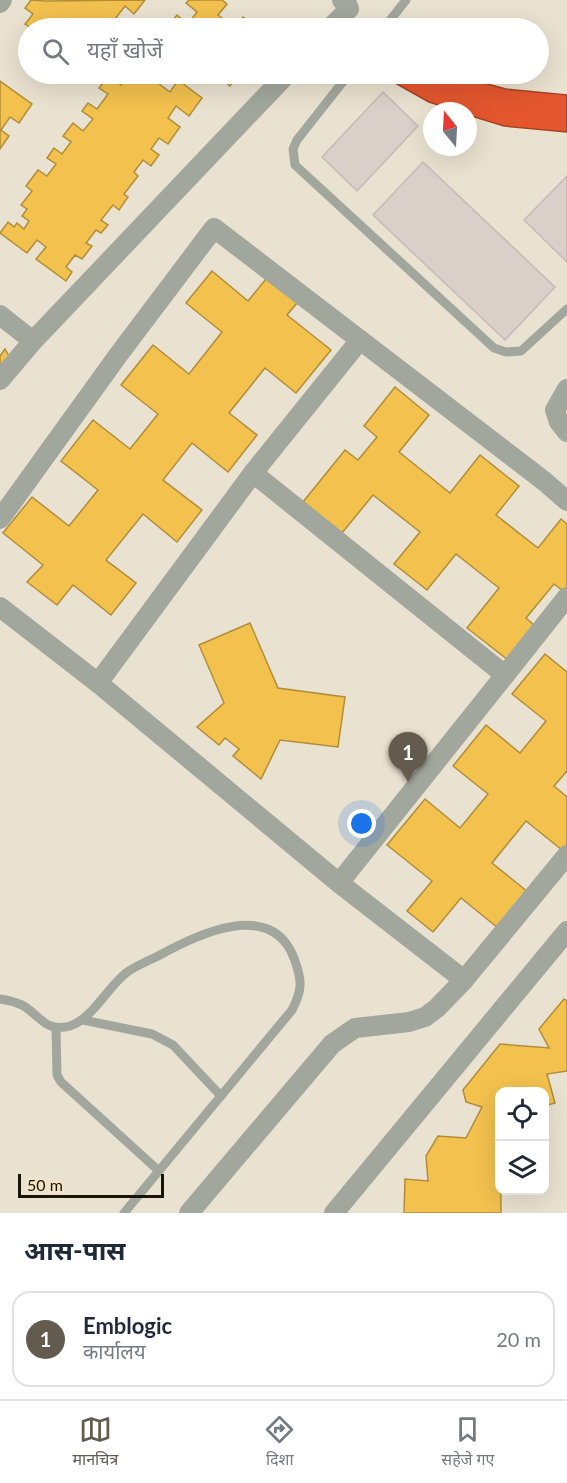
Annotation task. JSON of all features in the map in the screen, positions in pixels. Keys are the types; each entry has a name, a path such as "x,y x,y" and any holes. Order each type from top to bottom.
{"street":[{"path":"337,18 346,4"},
{"path":"0,380 33,341 277,84"},
{"path":"0,519 214,228 567,501"},
{"path":"0,315 33,341"},
{"path":"98,682 253,473 360,340"},
{"path":"567,389 555,410 559,422 567,432"},
{"path":"253,473 505,675"},
{"path":"339,882 567,597"},
{"path":"0,606 98,682 339,882 464,980"},
{"path":"189,1213 332,1044 355,1028 409,1022 425,1017 464,980 567,855"},
{"path":"334,1213 567,931"}],"lane":[{"path":"392,18 406,0"},
{"path":"341,84 297,140 293,149 295,165 494,348 506,352 521,351 567,309"},
{"path":"0,999 23,1006 45,1024 56,1028 69,1026 83,1020 126,973 207,932 250,924 267,929 279,936 291,952 300,978 300,995 292,1010 124,1213"},
{"path":"83,1020 152,1034 173,1045 221,1096"},
{"path":"56,1028 57,1075 61,1083 159,1171"}],"building: आवास":[{"path":"31,0 145,0 134,14 125,6 116,18 30,18 33,14 25,8"},
{"path":"189,0 222,0 227,4 218,15 222,18 192,18 197,12 186,3"},
{"path":"0,81 32,104 19,123 10,117 1,130 9,136 0,149"},
{"path":"102,84 159,84 170,92 175,84 183,84 202,98 189,116 176,106 168,118 180,127 168,144 159,138 151,149 159,155 151,166 143,160 134,172 138,176 124,194 128,197 119,210 113,205 101,220 108,225 101,233 96,230 86,243 92,246 82,259 75,255 66,267 72,272 66,281 36,259 46,247 37,240 27,253 0,233 8,222 14,227 17,223 24,229 29,221 22,216 27,209 21,205 32,191 26,186 38,170 47,176 56,164 47,158 54,148 62,154 71,142 63,136 73,123 83,131 93,119 82,111 88,103 97,109 108,94 99,88"},
{"path":"212,271 248,301 266,279 297,303 287,315 331,350 296,393 265,368 229,413 257,435 228,472 192,443 163,480 202,510 177,542 143,514 106,560 136,583 111,615 73,585 57,605 27,582 43,565 3,533 32,497 69,526 98,490 61,461 93,420 130,449 158,414 121,385 153,345 189,374 222,332 186,303"},
{"path":"5,349 9,356 0,366 0,356"},
{"path":"395,387 429,415 399,452 450,493 480,455 519,486 496,515 538,548 561,519 567,524 567,587 563,591 554,584 526,618 535,626 508,660 467,628 499,588 456,554 427,590 394,564 420,532 373,495 342,533 303,502 345,450 358,460 377,437 364,426"},
{"path":"250,623 278,688 345,697 338,747 280,740 261,779 233,756 239,749 225,738 219,745 197,727 224,703 199,645"},
{"path":"545,654 567,672 567,771 554,786 567,797 567,844 562,850 526,821 492,863 528,892 498,928 461,898 433,932 407,911 432,881 387,845 425,799 460,828 488,794 453,766 486,725 520,753 546,721 512,694"},
{"path":"564,999 567,1001 567,1071 547,1074 555,1103 549,1105 549,1087 495,1087 495,1195 501,1195 501,1213 404,1213 405,1179 428,1181 426,1156 438,1136 466,1138 482,1107 466,1102 463,1090 500,1044 549,1048 539,1029"}],"building: दुकानें":[{"path":"397,84 487,84 506,89 567,95 567,132 504,126 477,118 477,102 429,102"}],"building: अन्य":[{"path":"383,92 418,126 357,191 322,157"},
{"path":"423,162 555,287 505,340 373,215"},
{"path":"567,176 567,262 524,220"}],"place":[{"name":"Emblogic","path":"408,782"}]}
